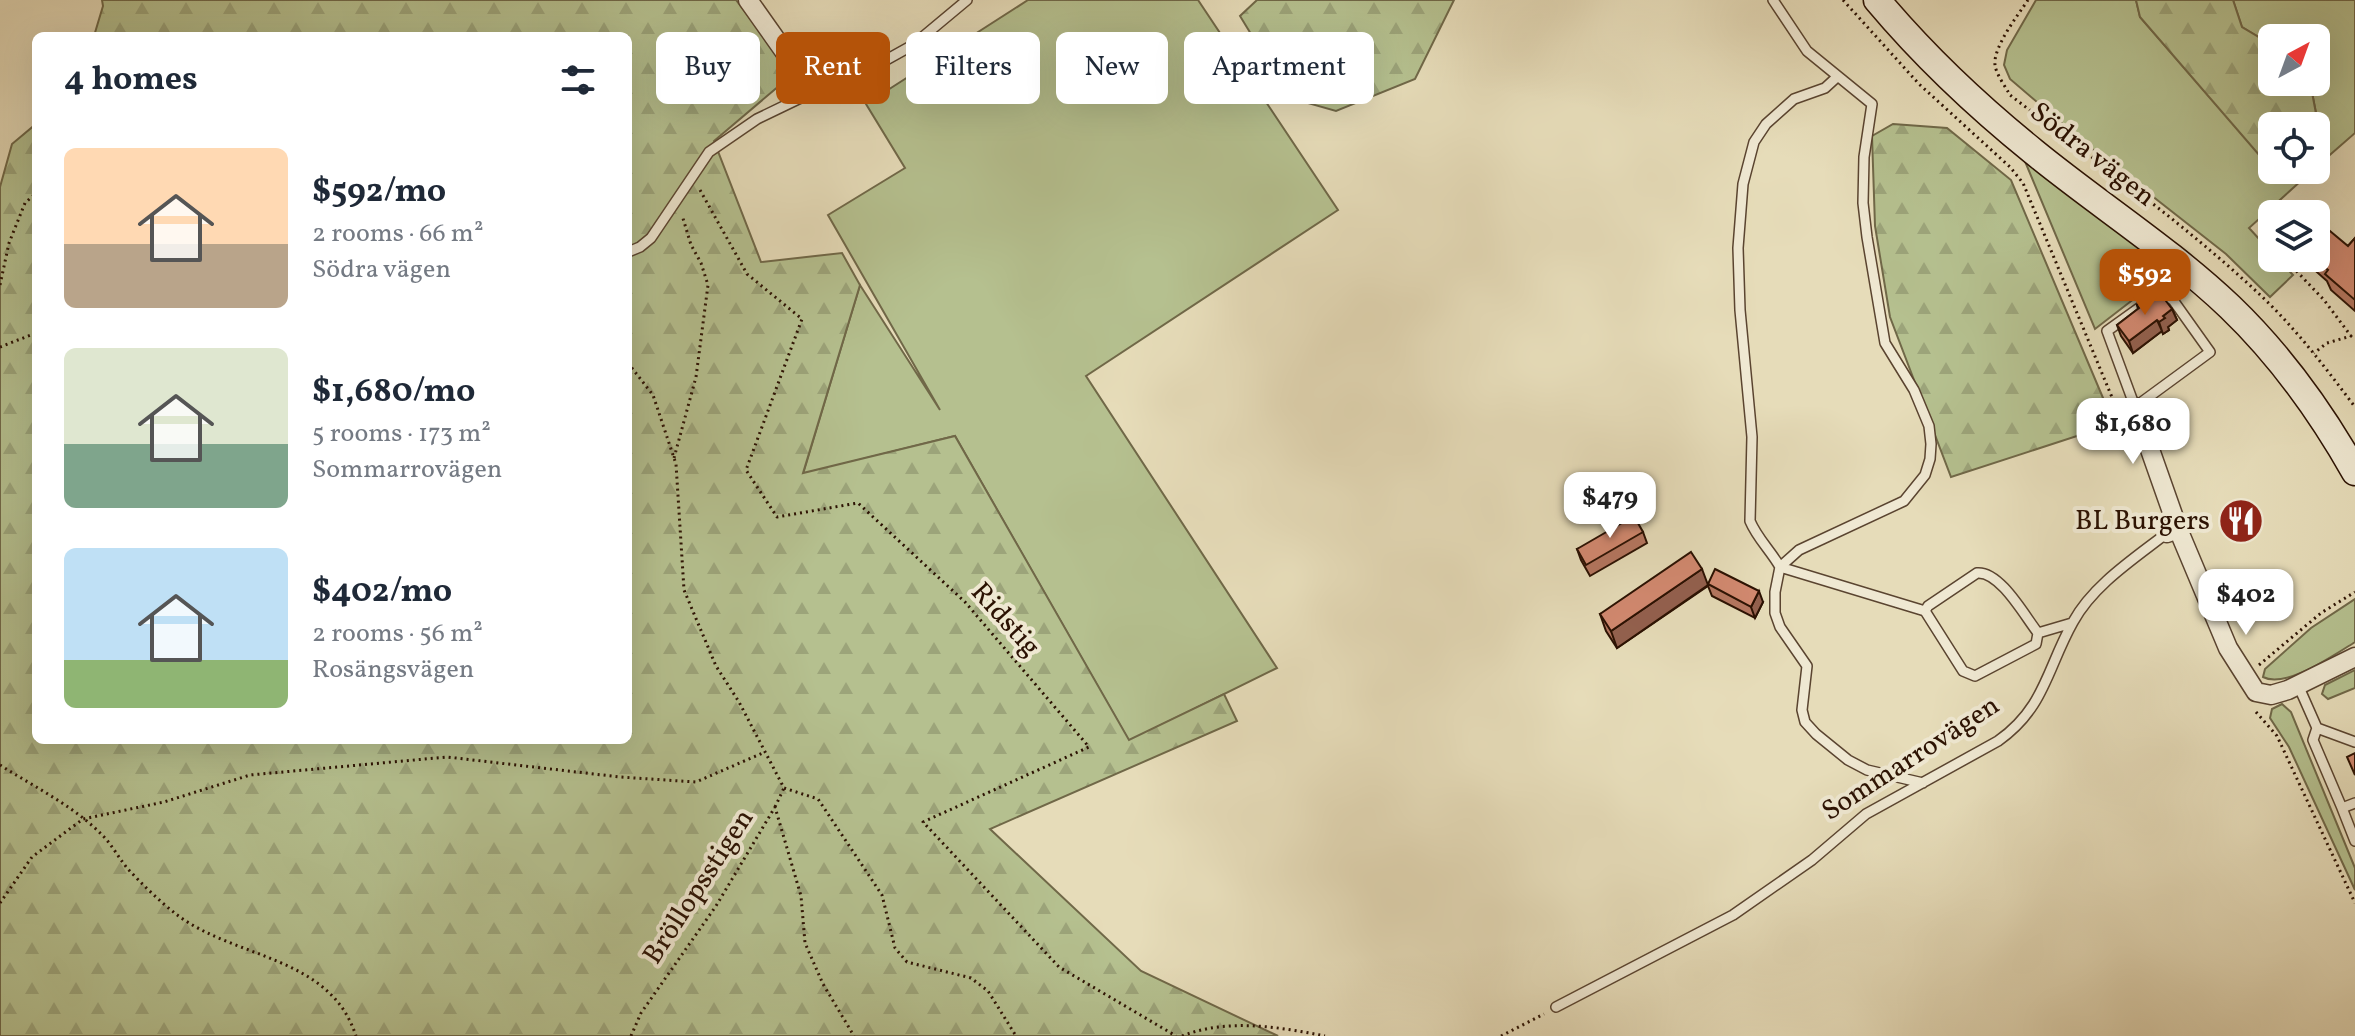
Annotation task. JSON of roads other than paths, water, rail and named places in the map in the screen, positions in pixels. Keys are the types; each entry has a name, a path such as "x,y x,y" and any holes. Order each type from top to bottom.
{"main road":[{"name":"Södra vägen","path":"1877,0 1915,44 1982,109 2172,257 2233,310 2303,390 2355,472"}],"street":[{"path":"748,0 776,40"},
{"path":"2128,413 2172,531 2228,648 2256,692 2271,695 2355,657"}],"lane":[{"path":"890,58 913,45 967,0"},
{"path":"1773,0 1807,51 1872,104 1864,157 1863,203 1885,343 1914,390 1929,426 1931,444 1925,475 1904,501 1799,550 1780,567 1775,613 1780,627 1807,666 1802,710 1805,722 1848,760 1867,770 1923,783"},
{"path":"1837,77 1825,88 1794,99 1766,124 1754,142 1743,184 1738,248 1740,310 1752,437 1750,521 1754,532 1772,552 1780,567 1925,611 1963,671 1970,676 2036,644 2038,633 1997,579 1984,572 1977,573 1925,611"},
{"path":"632,250 651,238 709,152 757,119 788,104"},
{"path":"2160,293 2166,295 2210,352 2128,413 2107,331 2160,293"},
{"name":"Sommarrovägen","path":"1556,1007 1733,915 1812,860 1856,821 2014,729 2040,694 2072,623 2098,590 2172,531"},
{"path":"2038,633 2072,623"},
{"path":"2298,685 2317,728 2313,740 2355,841"},
{"path":"2317,728 2355,742"},
{"path":"2342,808 2355,803"}],"place":[{"name":"BL Burgers","path":"2241,521"}]}
